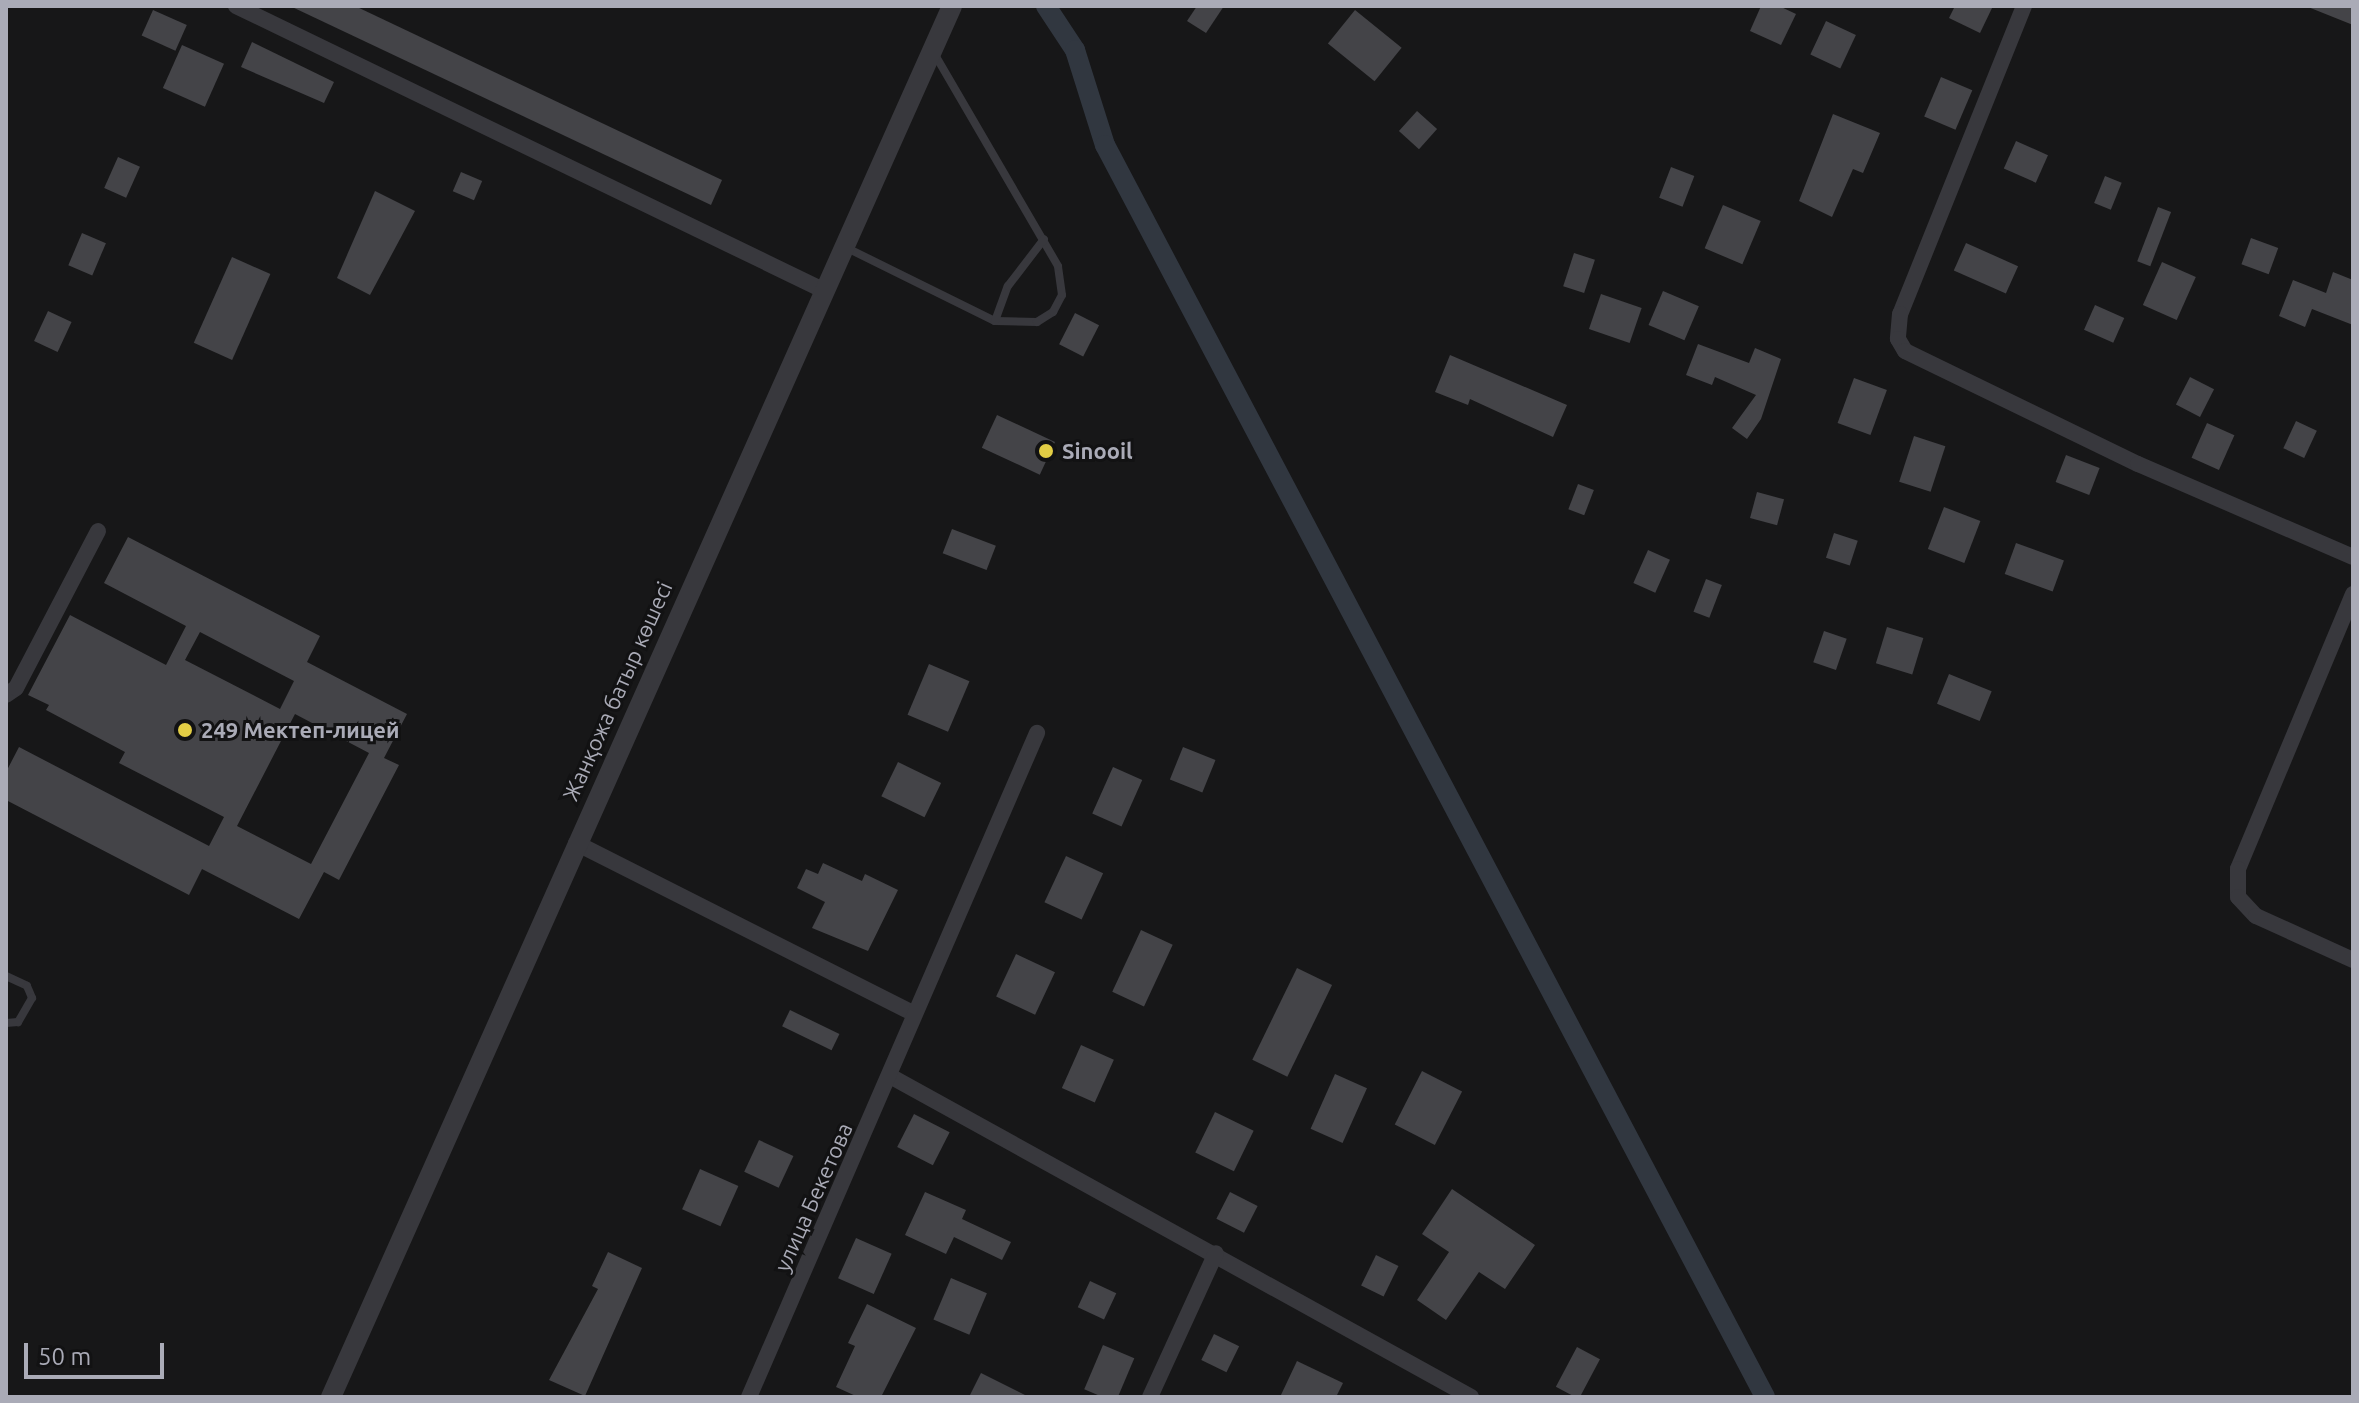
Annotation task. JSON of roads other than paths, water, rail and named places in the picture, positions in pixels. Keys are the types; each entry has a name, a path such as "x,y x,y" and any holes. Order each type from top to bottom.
{"street":[{"path":"236,6 823,290"},
{"name":"Жанқожа батыр көшесі","path":"331,1397 952,6"},
{"path":"2024,6 1900,314 1898,339 1905,351 2138,464 2353,557"},
{"path":"6,695 16,688 98,531"},
{"path":"2353,594 2238,869 2238,897 2256,916 2353,960"},
{"name":"улица Бекетова","path":"749,1397 1037,733"},
{"path":"576,843 913,1013"},
{"path":"890,1076 1216,1253 1471,1397"},
{"path":"1150,1397 1216,1253"}],"lane":[{"path":"843,246 995,321 1037,322 1053,312 1063,279 1044,239 932,49"},
{"path":"995,321 1008,286 1044,239"},
{"path":"6,976 27,986 32,998 18,1022 6,1023"}],"waterway":[{"path":"1046,6 1075,50 1105,145 1765,1397"}],"place":[{"name":"Sinooil","path":"1046,451"},
{"name":"249 Мектеп-лицей","path":"185,730"}]}
